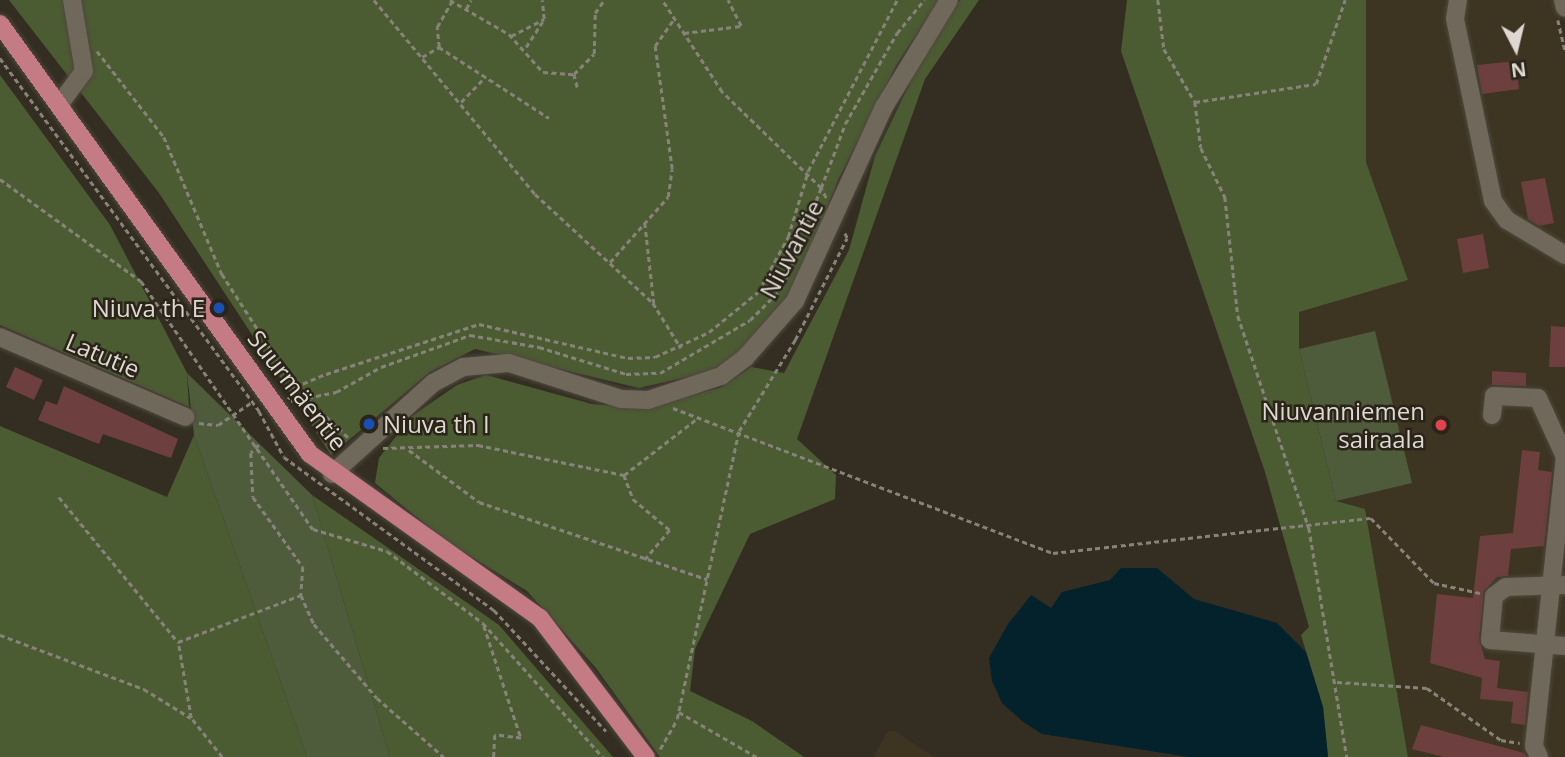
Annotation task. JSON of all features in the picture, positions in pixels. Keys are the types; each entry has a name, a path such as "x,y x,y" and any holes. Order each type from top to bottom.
{"main road":[{"name":"Suurmäentie","path":"0,24 310,454 332,474 540,618 646,757"}],"street":[{"path":"59,105 84,71 72,0"},
{"name":"Niuvantie","path":"332,474 358,445 433,383 490,361 621,399 648,400 722,376 767,338 796,302 884,107 949,0"},
{"path":"1458,0 1455,19 1493,201 1507,220 1565,255"},
{"name":"Latutie","path":"0,337 186,417"},
{"path":"1492,415 1494,396 1538,398 1565,458 1557,587 1545,646 1536,751"},
{"path":"1557,587 1506,587 1494,596 1490,640 1565,646"}],"path":[{"path":"374,0 535,194 654,306 681,348"},
{"path":"465,10 471,0"},
{"path":"526,47 544,19 542,0"},
{"path":"439,47 437,27 451,1 526,47 543,72 574,74 594,54 595,13 604,0"},
{"path":"663,0 722,92 808,171 821,188 797,236 782,288 750,320 660,373 625,374 539,347 470,335 304,399 286,402 295,387 416,340 480,324 628,358 681,348 758,292 788,237 808,171 897,0"},
{"path":"684,33 741,26 728,0"},
{"path":"1158,0 1164,49 1195,102 1201,148 1225,197 1238,316 1308,528 1337,682 1347,757"},
{"path":"1195,102 1316,84 1345,0"},
{"path":"1561,7 1565,50"},
{"path":"511,36 544,19"},
{"path":"609,262 668,197 672,169 655,46 674,19"},
{"path":"93,38 115,79 164,137 222,274 295,387 304,399 358,445 409,450 478,445 624,475 700,416"},
{"path":"422,57 439,47"},
{"path":"439,47 549,118"},
{"path":"574,74 578,89"},
{"path":"460,103 485,77"},
{"path":"645,222 654,306"},
{"path":"648,400 700,416 1053,553 1308,528 1371,518 1434,583 1494,596"},
{"path":"186,417 218,425 251,402"},
{"path":"655,757 679,712 739,431"},
{"path":"259,445 251,453 253,497 303,567 301,595 314,624 377,698 444,757"},
{"path":"409,450 479,502 644,561 707,579"},
{"path":"624,475 633,499 670,530 644,561"},
{"path":"59,496 178,642 191,718"},
{"path":"178,642 301,595"},
{"path":"484,623 521,738 495,735 494,757"},
{"path":"0,635 144,689 191,718 222,757"},
{"path":"1337,682 1427,688 1501,740 1536,751"},
{"path":"679,712 757,757"}],"shaded area":[{"name":"Niuvanniemen sairaala","path":"1366,0 1555,0 1565,38 1565,757 1408,757 1365,509 1336,501 1299,349 1298,312 1408,280 1366,162"},
{"path":"888,731 895,731 934,757 873,757"}],"green space":[{"path":"9,0 939,0 897,64 839,178 797,283 742,351 709,372 639,388 475,349 430,372 331,455 159,193"},
{"path":"960,0 979,0 925,79 797,439 836,475 835,499 750,534 695,649 690,691 752,721 804,757 660,757 596,668 527,591 447,542 375,483 379,458 412,416 457,385 486,375 592,404 639,408 720,388 751,367 784,373 849,250 875,156 924,53"},
{"path":"1127,0 1366,0 1366,162 1408,280 1299,312 1299,349 1336,501 1365,509 1408,757 1328,757 1323,707 1301,635 1309,627 1265,472 1121,51"},
{"path":"0,75 110,225 187,373 189,407 0,325"},
{"path":"1375,331 1412,483 1336,501 1299,349"},
{"path":"187,373 312,495 390,757 307,757 194,435"},
{"path":"0,426 167,497 194,435 307,757 0,757"},
{"path":"312,495 499,625 613,757 390,757"}],"water":[{"path":"1121,568 1157,568 1194,599 1277,623 1306,652 1323,707 1328,757 1189,757 1042,734 1002,703 992,681 989,658 1008,624 1031,595 1051,608 1062,592 1110,580"}],"building":[{"path":"1516,61 1519,89 1482,94 1477,65"},
{"path":"1545,178 1554,223 1539,226 1528,219 1521,182"},
{"path":"1483,234 1489,268 1463,273 1457,239"},
{"path":"1551,326 1565,327 1565,367 1549,367"},
{"path":"15,367 43,380 34,400 6,387"},
{"path":"1492,371 1526,373 1526,386 1492,385"},
{"path":"64,386 178,439 171,458 103,434 99,444 38,420 46,401 57,405"},
{"path":"1522,450 1540,452 1538,470 1552,472 1544,546 1511,549 1508,576 1497,577 1484,591 1479,639 1485,659 1500,661 1497,688 1528,692 1525,725 1511,723 1513,702 1480,699 1482,678 1430,663 1437,594 1473,598 1480,536 1513,533"},
{"path":"1421,725 1524,753 1527,757 1444,757 1412,749"}],"place":[{"name":"Niuva th E","path":"219,308"},
{"name":"Niuva th I","path":"369,424"},
{"name":"Niuvanniemen sairaala","path":"1441,425"}]}
